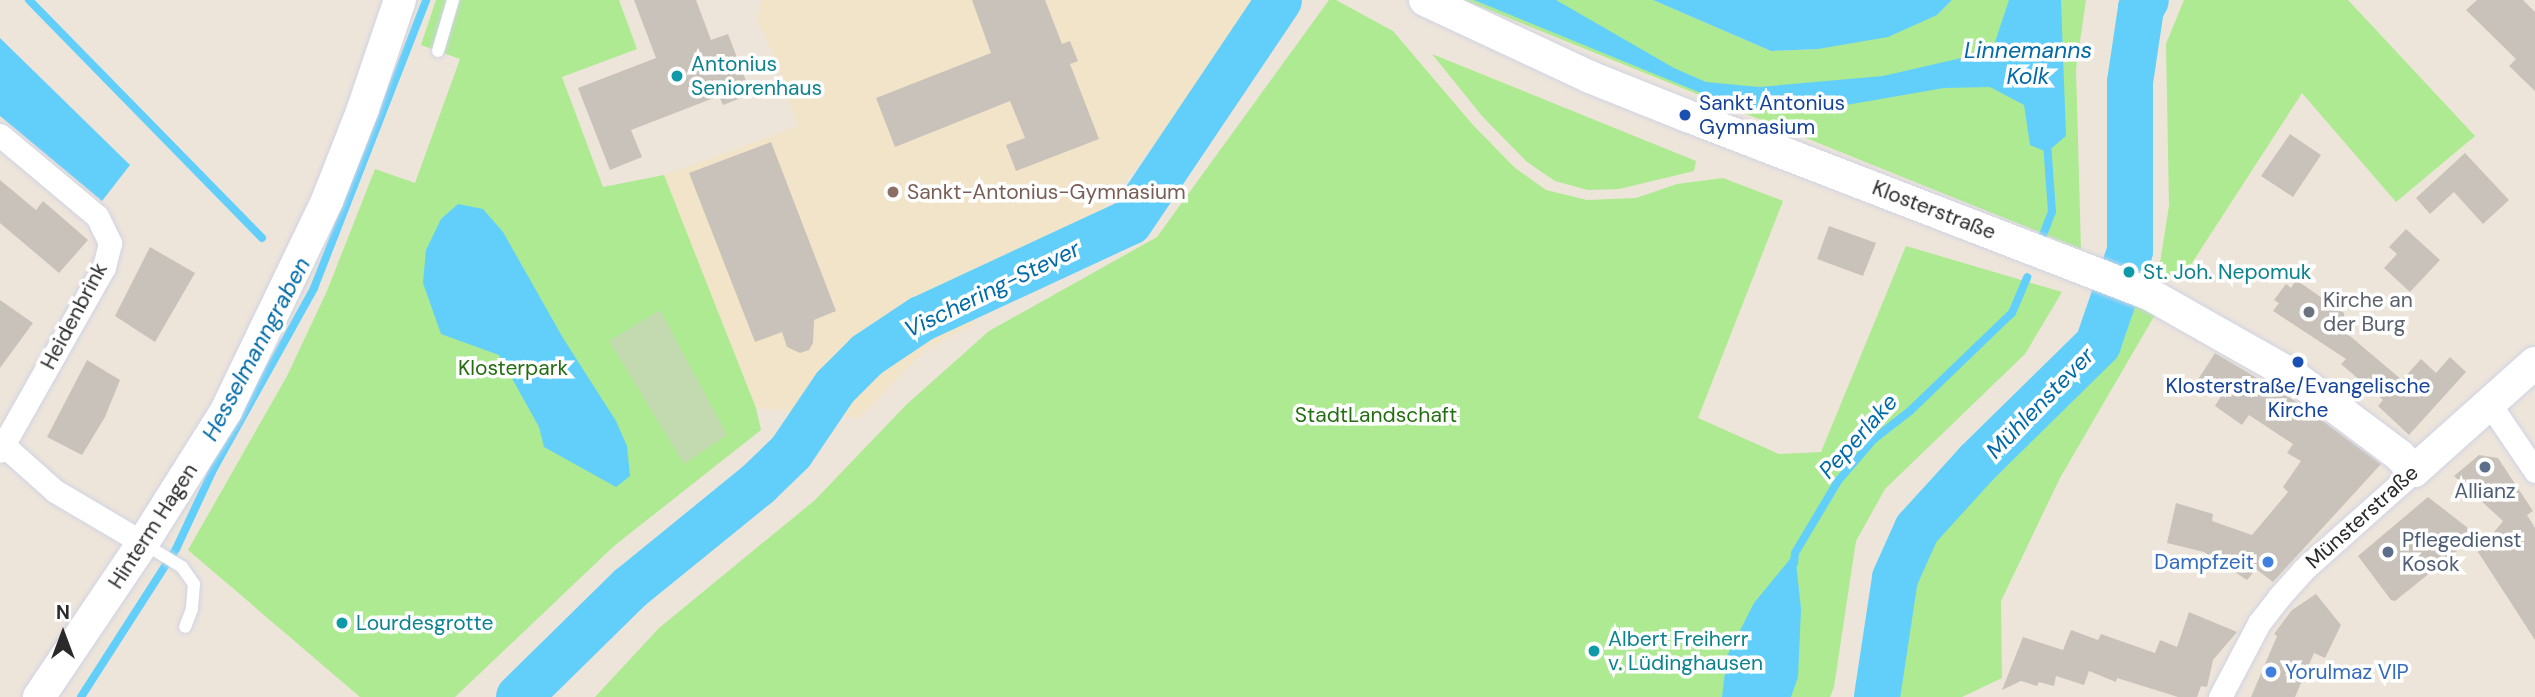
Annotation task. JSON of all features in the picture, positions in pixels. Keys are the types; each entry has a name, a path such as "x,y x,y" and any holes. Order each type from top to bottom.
{"street":[{"name":"Hinterm Hagen","path":"39,697 151,548 226,411 327,201 363,109 400,0"},
{"name":"Klosterstraße","path":"1425,0 1590,76 1685,115 2149,293 2292,375 2399,454 2414,471"},
{"name":"Heidenbrink","path":"0,135 97,216 110,243 104,267 1,446"},
{"name":"Münsterstraße","path":"2220,697 2259,623 2278,597 2318,556 2535,363"},
{"path":"2489,403 2535,471"},
{"path":"1,446 55,491 151,548"}],"lane":[{"path":"438,51 453,0"},
{"path":"151,548 177,563 194,584 192,609 185,627"}],"shaded area":[{"name":"Sankt-Antonius-Gymnasium","path":"762,0 1252,0 1194,95 1101,210 961,291 975,324 925,350 860,418 756,408 664,175 797,127 780,71 757,19"}],"green space":[{"name":"Klosterpark","path":"436,0 619,0 637,49 562,77 603,187 664,175 756,408 761,430 614,546 455,697 360,697 188,550 287,376 327,291 375,169 415,183 460,59 421,45"},
{"name":"StadtLandschaft","path":"1329,0 1336,0 1393,31 1473,125 1514,167 1546,190 1587,200 1636,198 1677,184 1723,178 1783,201 1698,418 1779,454 1821,452 1906,246 2062,292 2025,354 1885,489 1856,541 1834,687 1830,697 595,697 659,628 815,500 906,405 989,331 1157,237"},
{"path":"1464,0 1653,0 1771,51 1818,49 1937,15 1952,0 2086,0 2076,69 2081,249"},
{"path":"2184,0 2348,0 2475,136 2396,202 2302,93 2179,283 2159,269 2169,206 2166,44"},
{"path":"1432,54 1696,161 1694,171 1619,189 1588,190 1555,181 1527,162 1482,116"},
{"path":"2133,302 2156,313 2060,478 2001,601 2002,678 1962,697 1891,697 1905,590 1932,534 2112,350"},
{"path":"660,310 727,435 684,464 609,341"}],"water":[{"name":"Linnemanns Kolk","path":"1474,0 1556,0 1674,68 1706,82 1759,87 1883,76 1992,51 2009,0 2061,0 2066,136 2047,152 2030,145 2024,105 1990,87 1944,88 1823,109 1740,109"},
{"path":"1653,0 1952,0 1937,15 1888,37 1818,49 1771,51"},
{"path":"0,38 130,165 102,201 0,116"},
{"path":"458,204 483,209 503,232 563,338 616,421 627,446 630,476 616,487 544,447 539,427 499,355 441,334 423,283 426,250 441,219"},
{"path":"1795,553 1801,609 1798,677 1791,697 1722,697 1727,656 1754,603"}],"building":[{"name":"Antonius Seniorenhaus","path":"634,0 696,0 711,40 728,34 751,94 723,105 719,96 631,130 642,157 610,170 578,88 656,58"},
{"path":"972,0 1045,0 1062,44 1070,41 1078,61 1070,64 1099,139 1016,171 1006,145 1025,138 1010,101 895,147 876,98 991,53"},
{"path":"2477,0 2523,0 2535,12 2535,91 2509,66 2516,59 2466,10"},
{"path":"2290,134 2321,155 2293,197 2261,176"},
{"path":"771,142 836,311 814,320 813,343 809,350 800,353 787,347 782,332 755,342 689,173"},
{"path":"2465,153 2509,200 2483,224 2454,192 2430,214 2416,198"},
{"path":"0,180 36,210 43,201 88,240 59,273 0,223"},
{"path":"1829,226 1876,243 1863,276 1817,259"},
{"path":"2406,229 2440,260 2410,292 2384,268 2397,254 2389,247"},
{"path":"150,247 195,273 155,342 115,316"},
{"path":"2296,280 2344,313 2344,331 2402,380 2421,359 2436,373 2450,357 2466,372 2409,435 2378,406 2383,400 2341,364 2346,359 2273,311 2279,303 2274,300 2286,284 2291,288"},
{"path":"0,300 33,323 0,368"},
{"path":"2215,353 2297,402 2381,464 2273,582 2256,569 2247,580 2204,552 2167,543 2176,503 2213,514 2212,521 2252,535 2288,492 2283,487 2301,461 2287,453 2293,444 2249,415 2242,425 2215,406 2221,396 2197,381"},
{"path":"87,360 120,380 105,417 82,455 47,437"},
{"path":"2479,455 2498,458 2533,511 2527,515 2535,528 2535,640 2478,552 2503,521 2454,476"},
{"path":"2428,497 2477,535 2395,601 2391,600 2358,556"},
{"path":"2316,594 2341,625 2325,658 2314,653 2295,697 2251,697 2277,636 2274,634 2292,610"},
{"path":"2189,612 2237,632 2213,660 2207,687 2201,686 2197,697 2178,697 2117,678 2116,682 2089,671 2084,685 2056,676 2054,686 2039,682 2037,686 2021,681 2002,690 2023,637 2063,650 2071,630 2098,640 2101,634 2155,653 2160,640 2177,647"}],"waterway":[{"name":"Hesselmanngraben","path":"29,0 262,238"},
{"name":"Hesselmanngraben","path":"81,697 176,549 214,468 314,288 426,0"},
{"name":"Vischering-Stever","path":"519,697 630,588 758,484 791,452 835,387 867,355 921,319 1130,222 1279,0"},
{"name":"Mühlenstever","path":"1877,697 1895,578 1917,529 1977,463 2098,344 2130,251 2130,82 2141,8 2146,0"},
{"name":"Linnemanns Kolk","path":"2043,235 2052,212 2047,143"},
{"name":"Peperlake","path":"1794,563 1795,553 1838,481 1874,439 1910,411 2012,313 2027,277"}],"place":[{"name":"Antonius Seniorenhaus","path":"677,76"},
{"name":"Sankt Antonius Gymnasium","path":"1685,115"},
{"name":"Sankt-Antonius-Gymnasium","path":"893,192"},
{"name":"St. Joh. Nepomuk","path":"2129,272"},
{"name":"Kirche an der Burg","path":"2309,312"},
{"name":"Klosterstraße/Evangelische Kirche","path":"2298,362"},
{"name":"Allianz","path":"2485,467"},
{"name":"Pflegedienst Kosok","path":"2388,552"},
{"name":"Dampfzeit","path":"2268,562"},
{"name":"Lourdesgrotte","path":"342,623"},
{"name":"Albert Freiherr v. Lüdinghausen","path":"1594,651"},
{"name":"Yorulmaz VIP","path":"2271,672"}]}
